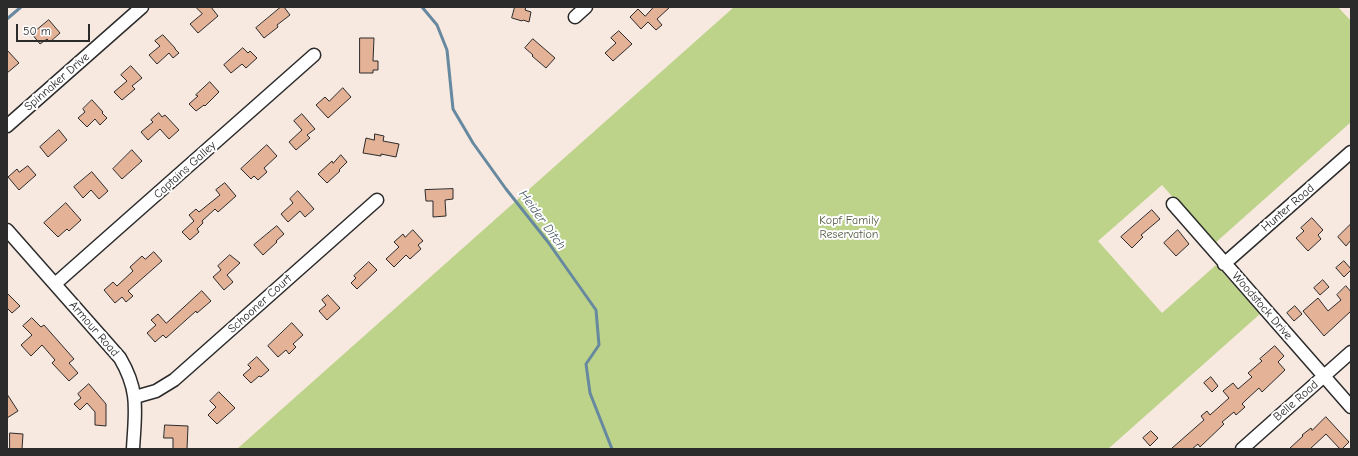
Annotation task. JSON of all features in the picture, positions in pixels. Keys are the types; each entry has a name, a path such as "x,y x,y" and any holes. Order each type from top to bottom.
{"street":[{"name":"Spinnaker Drive","path":"7,126 142,7"},
{"path":"575,17 586,7"},
{"name":"Captains Galley","path":"55,284 314,55"},
{"name":"Hunter Road","path":"1224,264 1351,152"},
{"name":"Schooner Court","path":"135,397 156,391 174,380 377,200"},
{"name":"Woodstock Drive","path":"1173,204 1224,264 1351,407"},
{"name":"Armour Road","path":"7,230 120,358 130,376 135,397 133,449"},
{"name":"Belle Road","path":"1242,449 1351,352"}],"green space":[{"name":"Kopf Family Reservation","path":"734,7 1338,7 1351,21 1351,122 1214,244 1162,185 1098,241 1162,313 1216,265 1260,314 1108,449 237,449"}],"building":[{"path":"196,7 211,7 218,16 198,33 190,24 202,14"},
{"path":"281,7 284,7 290,15 264,38 256,28"},
{"path":"515,7 526,7 525,10 531,12 529,22 512,18"},
{"path":"654,7 670,7 657,19 662,25 656,30 648,22 641,29 630,17 638,9 645,16"},
{"path":"49,20 60,33 50,42 47,39 40,44 32,34"},
{"path":"619,31 632,44 613,61 605,53 616,43 611,38"},
{"path":"163,35 179,53 173,58 169,53 157,64 149,55 160,46 155,41"},
{"path":"360,38 374,38 373,61 378,61 378,70 373,70 373,73 360,73"},
{"path":"533,39 555,58 546,68 525,48"},
{"path":"243,48 248,53 250,51 257,58 246,68 242,64 231,73 224,65"},
{"path":"7,50 19,63 7,73"},
{"path":"131,66 142,78 132,86 135,89 122,100 114,92 127,81 121,75"},
{"path":"210,82 219,92 205,106 204,105 196,111 189,104"},
{"path":"343,88 351,97 328,118 316,105 325,97 329,101"},
{"path":"92,100 107,118 100,125 95,119 87,127 78,118 85,112 83,109"},
{"path":"159,113 162,117 165,115 179,130 169,139 160,129 148,140 141,132 153,122 151,120"},
{"path":"302,114 315,129 307,135 310,138 296,150 289,142 302,130 294,121"},
{"path":"59,130 67,140 48,157 40,147"},
{"path":"375,134 384,136 383,141 399,144 396,157 363,153 366,138 374,140"},
{"path":"267,145 277,156 264,168 267,172 258,180 254,176 251,179 241,169"},
{"path":"132,150 142,161 122,179 113,169"},
{"path":"341,155 347,162 327,183 318,174"},
{"path":"28,166 36,175 19,190 8,177 17,169 19,172"},
{"path":"92,172 108,191 99,199 91,190 83,198 74,187"},
{"path":"225,183 236,196 218,212 215,209 202,221 203,223 197,229 199,232 190,240 182,232 194,221 189,215 196,209 199,212 220,195 216,190"},
{"path":"453,189 453,199 445,200 446,216 433,217 433,201 426,201 425,190"},
{"path":"298,191 314,209 305,217 300,211 288,222 281,214 293,203 290,199"},
{"path":"66,203 81,220 69,231 67,229 58,237 44,223"},
{"path":"1152,210 1160,219 1141,235 1143,237 1132,248 1121,237"},
{"path":"1312,218 1323,230 1318,235 1321,239 1308,251 1296,238 1304,231 1301,228"},
{"path":"1351,224 1351,240 1346,246 1338,237"},
{"path":"277,226 284,234 263,255 254,245"},
{"path":"413,230 423,241 418,245 421,249 410,259 406,255 394,267 386,259 399,247 394,242 403,234 405,237"},
{"path":"1178,230 1189,244 1176,256 1164,243"},
{"path":"154,252 162,261 128,291 133,296 126,302 122,297 115,303 104,290 113,282 117,286 133,271 130,267 142,256 145,259"},
{"path":"230,255 240,263 227,275 233,282 224,290 213,277 221,270 218,266"},
{"path":"1344,261 1351,270 1344,277 1336,268"},
{"path":"369,262 377,270 357,289 351,283 356,278 354,276"},
{"path":"1323,280 1329,287 1320,295 1314,288"},
{"path":"1346,286 1351,292 1351,311 1324,336 1303,311 1318,298 1328,311 1341,300 1337,295"},
{"path":"202,291 211,301 197,313 196,311 166,338 163,335 155,342 147,333 156,325 151,320 158,314 166,323"},
{"path":"7,293 20,306 12,313 7,308"},
{"path":"328,295 340,308 327,320 319,311 326,305 322,300"},
{"path":"1295,306 1302,314 1294,321 1287,313"},
{"path":"32,318 41,327 44,325 74,359 69,363 78,373 69,381 52,363 55,360 42,345 31,356 21,345 32,335 23,326"},
{"path":"292,323 303,335 293,344 296,347 289,354 286,350 278,357 268,346"},
{"path":"1275,346 1284,356 1278,362 1285,370 1262,392 1259,388 1242,404 1245,407 1236,415 1234,412 1222,422 1224,424 1200,447 1198,444 1192,449 1171,449 1204,420 1201,416 1207,411 1210,415 1229,398 1223,391 1233,383 1238,389 1252,377 1248,373 1262,361 1260,359"},
{"path":"257,357 269,370 251,383 243,375 251,368 248,365"},
{"path":"1211,377 1218,386 1212,392 1204,383"},
{"path":"89,384 106,404 106,426 95,425 95,412 87,403 80,410 74,404 81,398 78,394"},
{"path":"219,392 235,408 217,424 208,415 216,407 210,401"},
{"path":"7,394 18,411 7,418"},
{"path":"1326,417 1349,442 1342,449 1340,449 1326,434 1310,449 1289,449 1303,436 1302,435 1311,428 1312,430"},
{"path":"165,425 188,426 187,449 173,449 173,438 164,438"},
{"path":"1151,431 1158,438 1150,446 1143,438"},
{"path":"10,433 23,434 22,449 10,449"}],"waterway":[{"name":"Heider Ditch","path":"7,19 21,7"},
{"name":"Heider Ditch","path":"422,7 437,25 447,50 453,109 473,143 506,189 548,242 596,310 599,345 586,364 590,393 612,449"}]}
